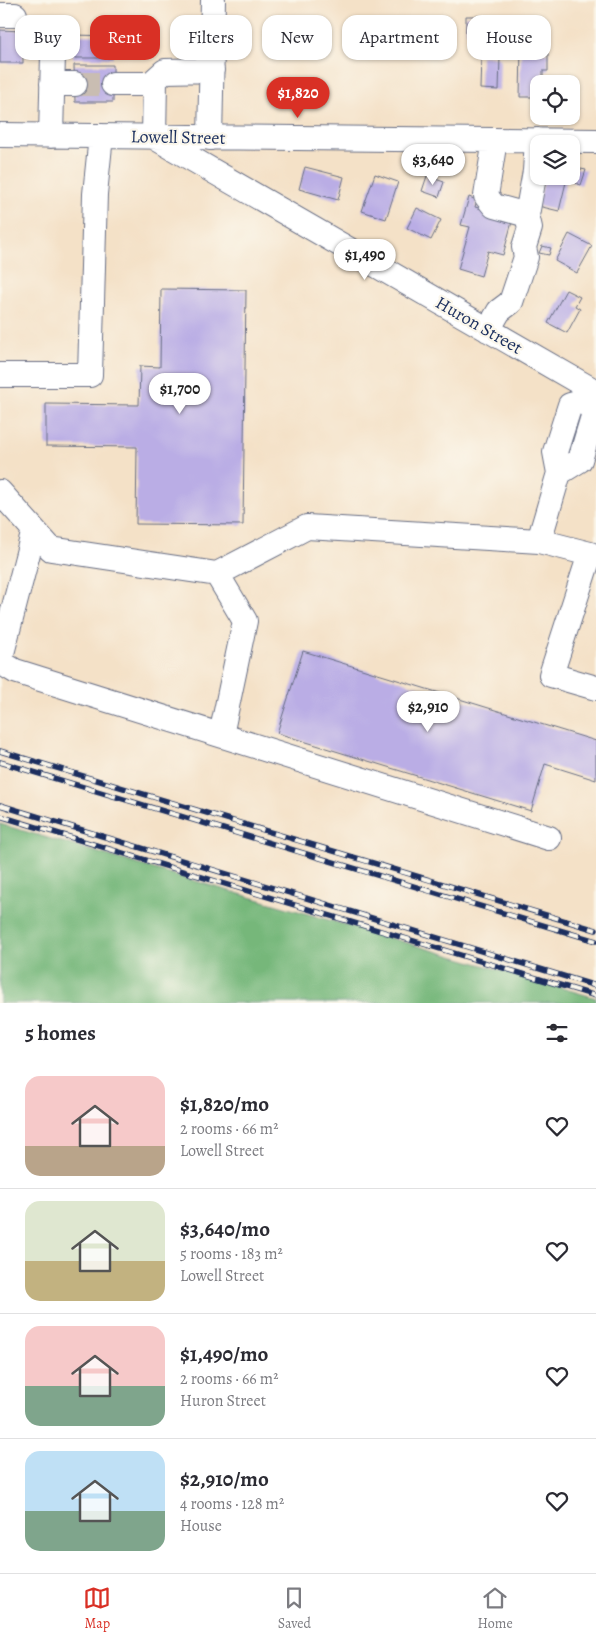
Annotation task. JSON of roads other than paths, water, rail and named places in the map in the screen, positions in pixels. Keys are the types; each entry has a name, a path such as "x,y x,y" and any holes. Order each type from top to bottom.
{"street":[{"path":"210,138 213,0"},
{"path":"51,136 63,84 55,60"},
{"path":"154,137 156,84 160,74 165,71 212,70"},
{"path":"113,84 156,84"},
{"name":"Lowell Street","path":"0,135 530,140"},
{"path":"0,375 90,375 95,194 101,136"},
{"name":"Huron Street","path":"154,137 488,330 591,394"},
{"path":"495,140 486,196 494,206 527,215"},
{"name":"Lowell Street","path":"580,140 596,140"},
{"path":"488,330 499,311 511,302 526,257 524,247 530,228 527,215 532,185"},
{"path":"540,541 560,473 580,460 594,413 591,394"},
{"path":"0,492 51,549 217,574 307,527 540,541 590,554 551,675 596,688"},
{"path":"34,530 0,662 15,671 549,838"},
{"path":"217,574 245,621 221,735"}],"tunnel":[{"path":"75,84 113,84"}],"railway":[{"path":"0,751 596,930"},
{"path":"0,762 596,941"},
{"path":"0,805 596,986"},
{"path":"0,816 596,996"}]}
